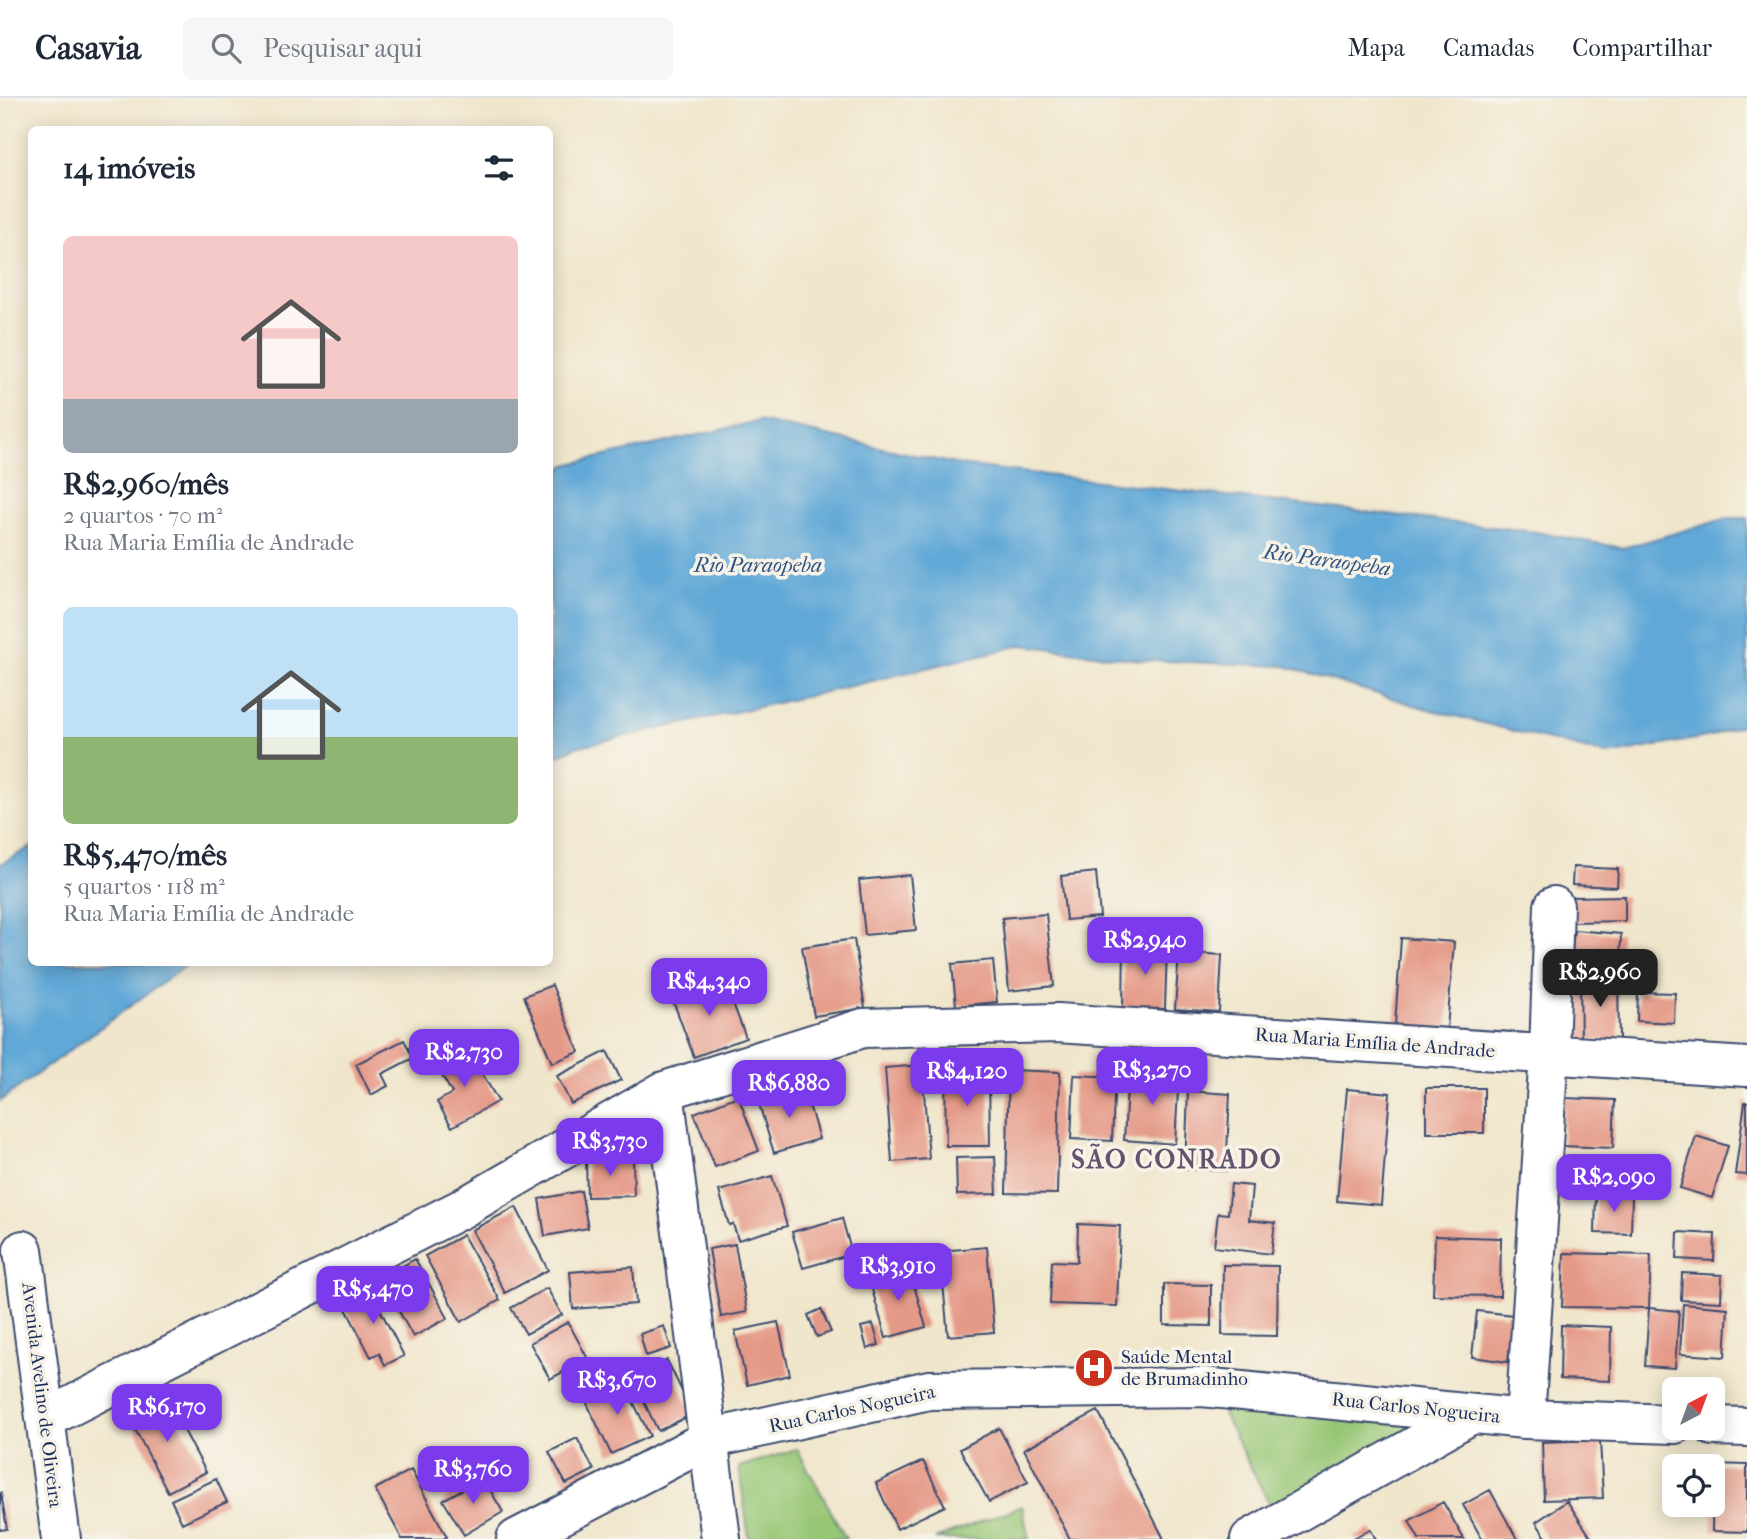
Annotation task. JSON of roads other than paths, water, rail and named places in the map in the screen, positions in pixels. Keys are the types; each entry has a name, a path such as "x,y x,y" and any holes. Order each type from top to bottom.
{"street":[{"path":"1525,1419 1549,1053 1554,906"},
{"name":"Rua Maria Emília de Andrade","path":"45,1419 461,1209 664,1091 863,1028 1057,1023 1747,1067"},
{"path":"664,1091 721,1539"},
{"name":"Avenida Avelino de Oliveira","path":"23,1251 61,1539"},
{"name":"Rua Carlos Nogueira","path":"516,1539 709,1439 929,1390 1202,1387 1525,1419 1662,1424"},
{"path":"1250,1539 1472,1414"},
{"path":"1726,1426 1747,1427"}],"water":[{"name":"Rio Paraopeba","path":"759,421 960,465 1536,532 1623,548 1728,518 1747,518 1747,723 1711,736 1608,755 1424,708 1285,666 1141,660 1022,645 826,692 576,747 553,758 553,476 566,465"},
{"path":"28,849 28,966 185,966 0,1101 0,864"}],"place":[{"name":"Saúde Mental de Brumadinho","path":"1094,1368"}],"district":[{"name":"SÃO CONRADO","path":"1177,1159"}]}
